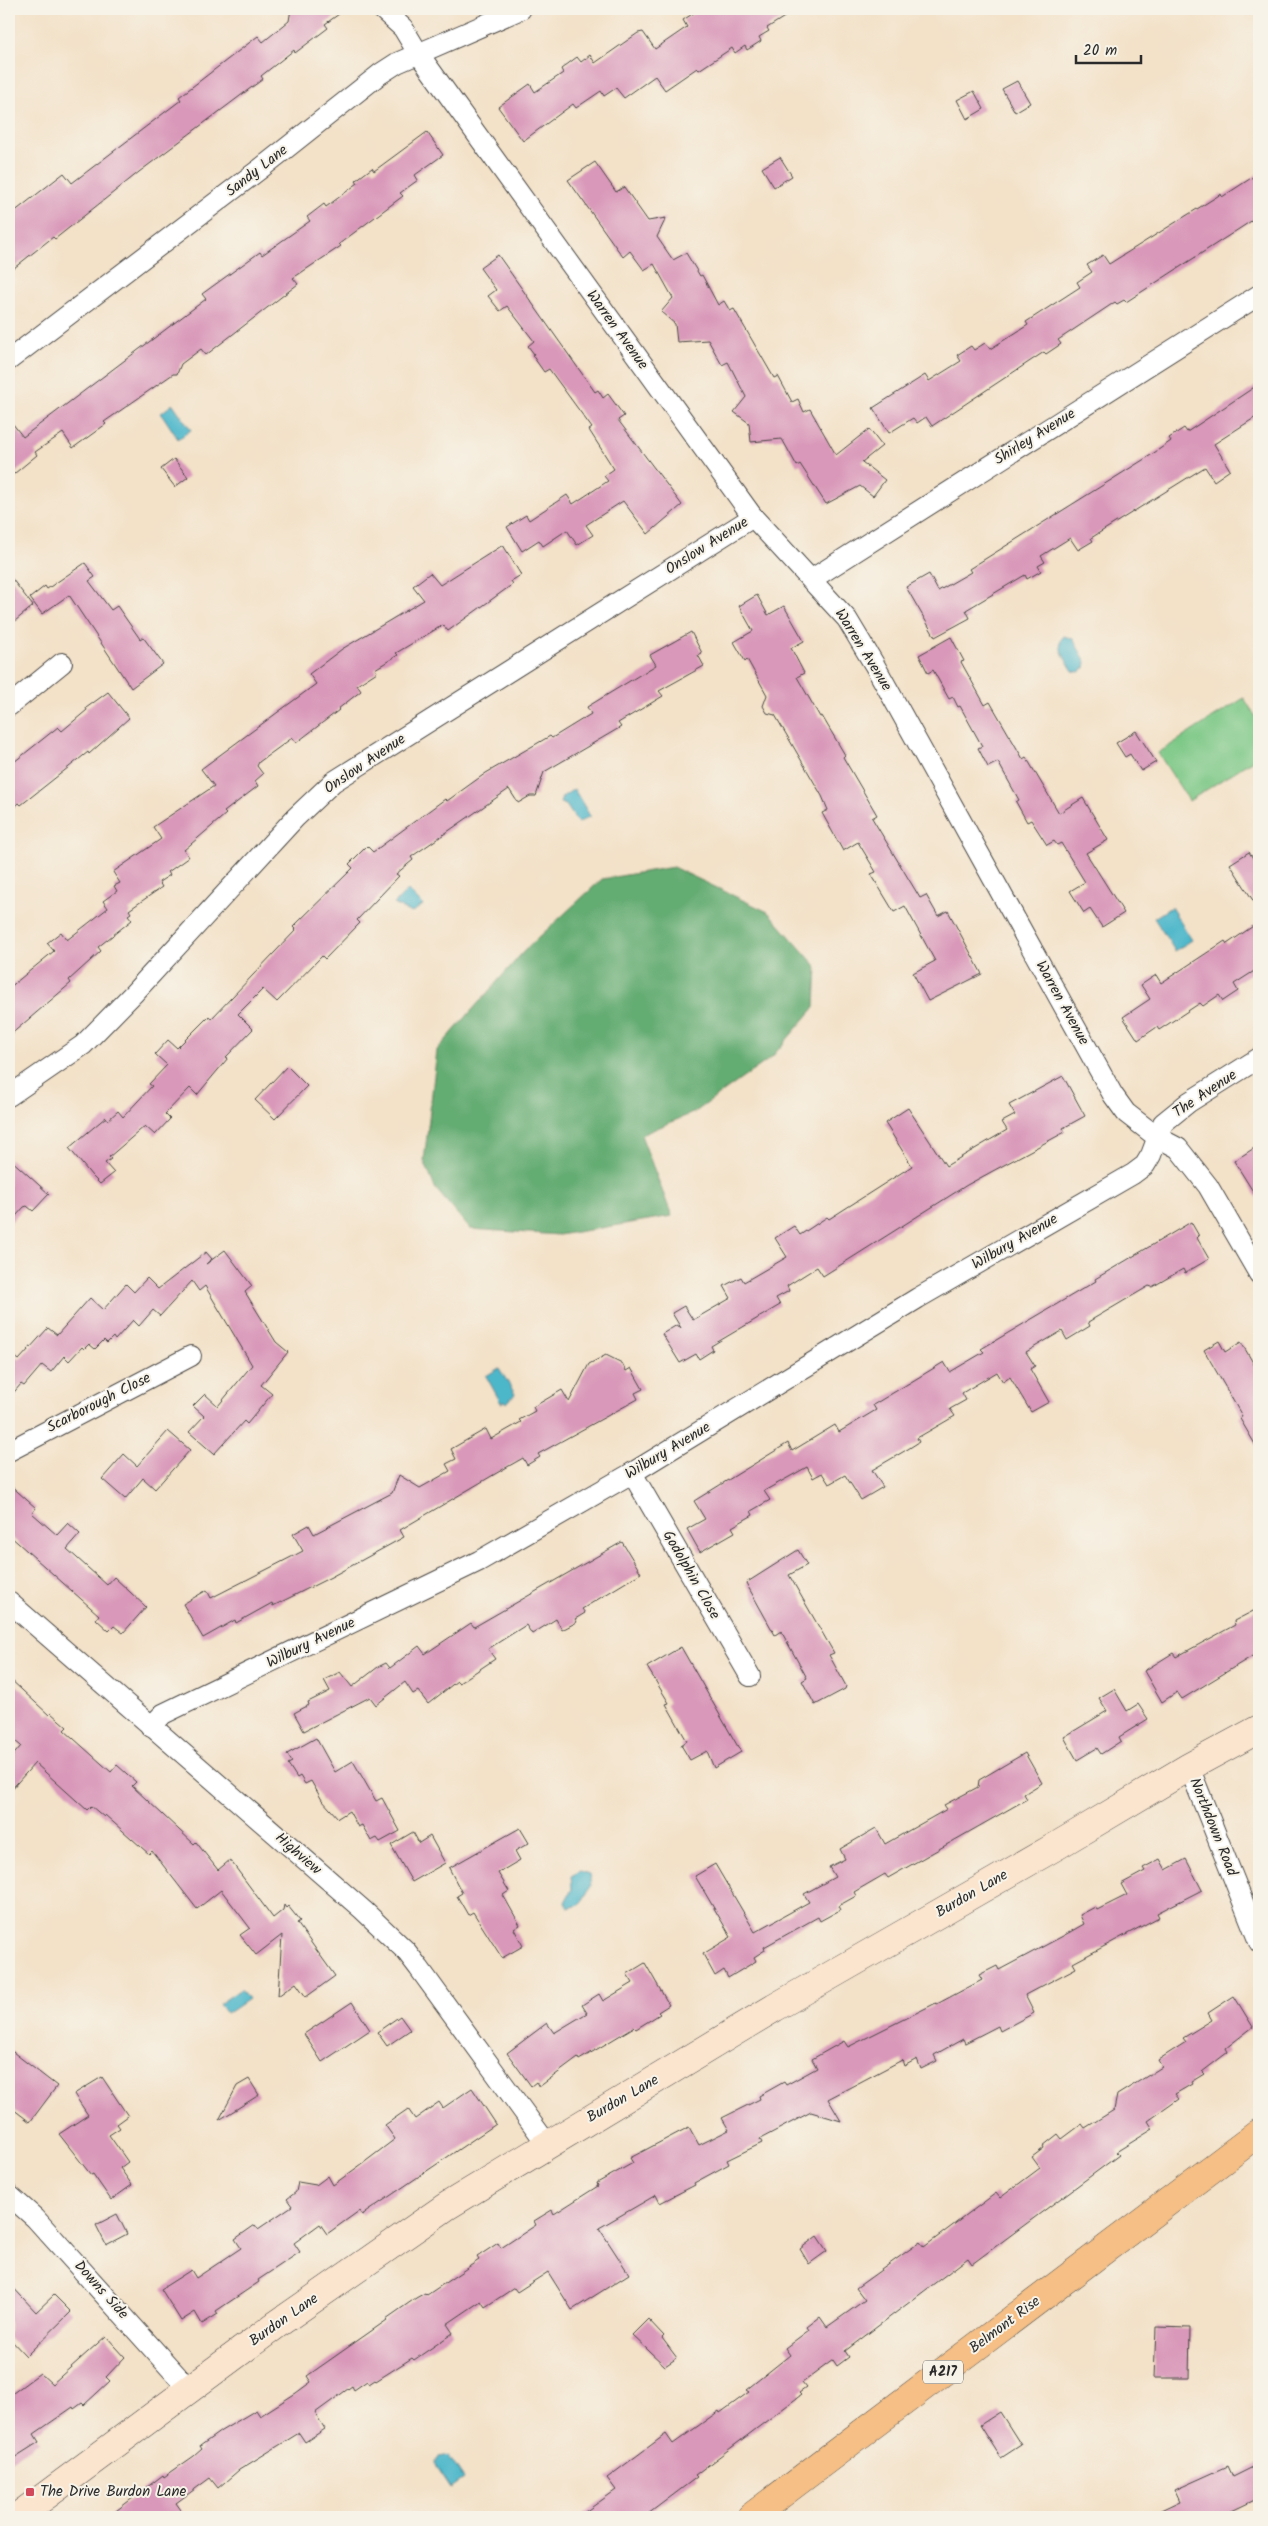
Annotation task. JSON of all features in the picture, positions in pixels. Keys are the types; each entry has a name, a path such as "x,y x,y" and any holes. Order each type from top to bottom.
{"highway":[{"name":"Belmont Rise","path":"751,2517 1259,2133"}],"street":[{"name":"Warren Avenue","path":"382,9 403,28 418,53 753,517 847,619 874,664 1113,1095 1126,1113 1157,1137 1178,1148 1208,1186 1259,1274"},
{"name":"Sandy Lane","path":"9,360 260,169 380,74 418,53 521,9"},
{"name":"Shirley Avenue","path":"812,579 1259,295"},
{"name":"Onslow Avenue","path":"9,1096 83,1045 295,818 333,782 753,517"},
{"path":"9,706 62,663"},
{"name":"The Avenue","path":"1157,1137 1163,1123 1189,1102 1259,1058"},
{"name":"Wilbury Avenue","path":"152,1727 163,1714 479,1561 632,1473 918,1298 1133,1174 1145,1165 1151,1155 1157,1137"},
{"name":"Scarborough Close","path":"9,1451 191,1356"},
{"name":"Godolphin Close","path":"632,1473 750,1676"},
{"name":"Highview","path":"9,1602 363,1910 406,1951 547,2144"},
{"name":"Burdon Lane","path":"17,2517 276,2325 447,2206 774,2008 1058,1845 1189,1767 1259,1729"},
{"name":"Northdown Road","path":"1189,1767 1259,1942"},
{"name":"Downs Side","path":"9,2195 35,2218 189,2389"}],"green space":[{"path":"1244,698 1259,722 1259,756 1189,801 1158,753"},
{"path":"673,867 768,912 817,967 815,1007 771,1058 695,1112 641,1135 672,1216 559,1235 470,1229 435,1188 424,1161 437,1050 524,951 602,879"}],"water":[{"path":"173,404 191,430 178,439 161,413"},
{"path":"1064,636 1073,639 1086,662 1085,668 1079,672 1073,671 1063,653 1060,644"},
{"path":"574,789 590,816 578,823 566,805 560,803 562,797"},
{"path":"408,890 423,905 411,913 394,904"},
{"path":"1171,907 1192,940 1175,951 1154,918"},
{"path":"499,1368 515,1394 507,1403 505,1401 501,1403 486,1376"},
{"path":"580,1871 589,1874 591,1886 580,1905 568,1908 565,1902 572,1889 571,1876"},
{"path":"241,1989 248,1999 226,2014 219,2004"},
{"path":"448,2455 464,2479 451,2488 435,2464 439,2457"}],"building":[{"path":"291,9 346,9 325,24 328,28 295,53 294,50 261,76 263,79 139,172 55,239 53,237 9,272 9,216 64,173 72,183 181,100 179,97 258,36 263,42 289,21"},
{"path":"700,9 797,9 767,28 769,31 759,37 761,41 747,50 745,46 735,53 732,48 699,70 697,68 665,90 655,76 624,98 616,88 604,96 601,91 576,108 573,104 523,141 498,107 530,84 535,92 563,73 561,69 577,57 581,62 590,55 595,63 638,33 643,32 655,49 687,27 683,20"},
{"path":"1017,81 1030,103 1015,112 1002,89"},
{"path":"974,91 984,109 967,119 957,100"},
{"path":"427,132 443,155 415,175 418,180 400,193 403,196 339,244 341,246 293,278 298,284 206,355 201,349 181,364 177,374 173,374 104,422 106,424 73,448 63,433 35,452 37,455 9,478 9,419 23,437 206,299 202,294 260,252 262,255 310,221 307,217 324,204 326,207 358,183 356,180 372,168 374,171"},
{"path":"780,157 792,176 774,187 762,168"},
{"path":"595,162 616,192 624,187 648,221 666,218 657,237 673,260 686,253 700,276 702,275 718,305 724,301 730,311 734,309 774,378 778,376 792,402 798,399 804,412 810,409 836,455 869,429 882,446 862,462 885,480 873,496 860,486 826,504 800,464 797,466 782,439 751,442 749,423 734,412 746,397 728,362 722,365 708,340 677,342 675,324 661,312 673,298 654,264 644,270 630,251 623,257 568,180"},
{"path":"1259,173 1259,216 1126,302 1124,300 1117,304 1115,302 1058,340 1061,344 1046,354 1044,352 932,426 926,417 917,423 913,418 889,433 873,408 925,375 929,381 961,361 957,355 971,346 974,350 985,343 990,349 1028,325 1026,322 1080,287 1077,282 1092,272 1087,265 1103,255 1109,264 1221,194 1222,197"},
{"path":"498,255 595,392 598,390 603,398 608,394 624,416 618,420 682,505 648,534 623,501 586,525 593,535 577,545 567,530 543,546 539,540 522,551 507,527 526,515 529,520 567,495 573,504 608,481 604,476 614,469 589,430 592,428 549,369 544,372 532,355 534,354 528,346 534,341 507,306 500,311 488,296 496,290 480,268"},
{"path":"1259,384 1259,415 1214,444 1230,470 1214,481 1205,467 1091,538 1093,541 1078,550 1070,538 1041,556 1045,562 1038,566 1041,571 1027,579 1025,575 966,610 970,618 935,637 906,587 929,574 938,591 971,572 969,569 1151,455 1171,441 1169,438 1184,428 1187,432"},
{"path":"174,459 188,477 175,487 161,469"},
{"path":"503,545 521,575 511,581 513,584 448,631 443,625 396,653 398,655 375,669 377,672 357,685 361,691 339,710 296,743 292,738 259,762 257,766 263,774 255,781 258,786 224,812 226,814 184,850 189,857 168,872 170,875 159,882 162,887 129,910 131,913 128,915 132,920 98,947 101,951 69,980 71,983 9,1036 9,988 54,951 47,943 61,932 67,940 108,908 103,901 117,891 114,886 120,883 113,872 161,839 153,827 214,786 201,769 316,684 309,674 342,649 424,600 413,586 430,573 440,585"},
{"path":"85,563 95,577 89,581 111,610 117,606 140,639 143,637 163,664 131,688 69,595 42,614 30,598 45,586 47,589"},
{"path":"9,575 33,606 9,626"},
{"path":"757,595 768,615 784,606 804,641 791,648 804,673 797,677 845,755 843,757 877,815 872,818 920,898 926,895 938,916 948,911 982,974 928,1001 913,973 935,961 905,906 894,912 871,874 876,872 858,842 843,851 822,813 828,810 822,796 775,715 767,713 763,706 767,695 747,659 745,661 734,642 753,631 739,606"},
{"path":"691,632 702,653 698,655 704,666 659,691 663,696 618,723 621,727 544,772 536,796 530,796 518,803 509,789 411,857 413,860 396,874 399,876 357,920 360,923 325,959 322,956 277,1002 263,989 238,1014 253,1029 226,1057 228,1058 197,1095 190,1088 165,1114 170,1119 155,1135 145,1126 109,1157 111,1159 105,1163 114,1173 100,1184 92,1176 69,1148 106,1117 108,1120 118,1111 123,1117 152,1086 149,1084 167,1065 155,1054 168,1040 177,1048 209,1016 211,1019 296,930 293,927 353,868 349,864 367,846 373,852 445,799 447,801 486,773 550,736 552,738 591,714 587,707 656,665 650,655"},
{"path":"951,637 964,661 961,662 985,705 990,702 1023,759 1026,757 1059,813 1083,798 1108,840 1086,853 1124,913 1102,927 1090,909 1084,913 1070,891 1085,882 1061,843 1057,845 1054,841 1047,845 1031,820 1027,822 1016,802 1019,800 998,762 988,767 978,748 982,746 960,706 958,707 953,697 949,699 933,670 928,673 919,655"},
{"path":"108,692 129,718 89,754 88,752 21,805 19,803 9,811 9,766 58,727 62,731 87,710 86,708"},
{"path":"1136,731 1156,762 1141,771 1130,754 1125,757 1116,743"},
{"path":"1249,852 1259,868 1259,910 1230,864"},
{"path":"1259,922 1259,968 1234,984 1238,991 1223,1001 1219,995 1203,1006 1200,1003 1159,1030 1157,1027 1138,1040 1123,1017 1150,999 1141,985 1156,975 1161,983 1225,941 1227,944"},
{"path":"287,1066 307,1086 275,1119 255,1100"},
{"path":"1063,1076 1085,1116 1063,1128 1065,1132 967,1185 823,1276 817,1267 787,1286 789,1291 776,1298 780,1305 711,1346 713,1350 699,1359 696,1354 680,1363 662,1334 677,1325 681,1328 672,1313 684,1306 693,1320 731,1298 724,1286 741,1277 744,1282 787,1257 775,1238 794,1226 800,1235 827,1217 829,1219 912,1166 885,1123 908,1108 946,1166 1007,1130 1002,1122 1015,1115 1009,1105"},
{"path":"1259,1145 1259,1201 1234,1161"},
{"path":"9,1158 49,1194 33,1211 27,1206 24,1207 9,1224"},
{"path":"1191,1222 1199,1236 1197,1238 1209,1259 1185,1273 1183,1269 1152,1287 1149,1286 1088,1322 1090,1326 1067,1340 1062,1331 1026,1352 1035,1366 1030,1369 1049,1402 1031,1412 1010,1377 1003,1382 997,1372 962,1393 966,1400 950,1409 955,1416 917,1438 919,1442 872,1470 883,1487 861,1500 845,1475 829,1484 822,1473 813,1478 807,1467 764,1491 770,1500 751,1511 753,1515 732,1527 735,1532 700,1552 687,1529 705,1519 694,1501 788,1443 792,1451 835,1425 839,1432 876,1410 873,1405 944,1362 950,1372 984,1352 981,1349"},
{"path":"225,1250 252,1286 245,1292 276,1342 288,1352 261,1385 272,1394 247,1424 244,1421 214,1454 189,1432 204,1416 193,1406 205,1394 218,1406 252,1365 205,1286 199,1291 192,1281 160,1316 153,1310 139,1326 133,1320 115,1340 113,1337 107,1343 104,1340 95,1349 89,1344 84,1349 82,1347 69,1361 64,1356 51,1372 42,1365 24,1386 21,1384 9,1398 9,1352 19,1360 48,1328 57,1335 90,1298 103,1310 126,1284 134,1292 147,1278 158,1289 206,1252 212,1259 206,1264"},
{"path":"1219,1341 1225,1352 1241,1342 1259,1373 1259,1451 1239,1417 1242,1416 1204,1350"},
{"path":"606,1355 622,1363 626,1371 631,1368 643,1389 635,1393 638,1399 538,1454 540,1457 527,1465 523,1458 400,1530 404,1537 331,1577 273,1606 272,1603 236,1623 235,1620 203,1638 183,1604 207,1590 211,1598 303,1551 293,1534 309,1525 314,1534 392,1493 399,1475 420,1488 450,1471 446,1464 456,1459 451,1449 486,1429 491,1439 521,1422 519,1420 535,1411 533,1407 562,1390 569,1402 589,1364"},
{"path":"168,1431 190,1450 155,1489 143,1478 125,1499 102,1479 124,1454 137,1466"},
{"path":"9,1484 36,1508 32,1513 57,1535 68,1523 80,1534 67,1549 107,1585 114,1577 146,1607 123,1633 114,1626 109,1631 96,1619 99,1615 9,1535"},
{"path":"622,1542 641,1573 582,1609 585,1613 575,1619 577,1622 562,1630 556,1619 532,1634 526,1625 488,1649 495,1659 459,1683 457,1681 428,1704 418,1691 413,1694 405,1682 376,1705 370,1697 304,1731 294,1713 309,1705 308,1702 330,1691 324,1680 340,1672 352,1687 386,1663 390,1668 419,1646 425,1654 471,1623 474,1627"},
{"path":"798,1550 807,1565 789,1575 834,1653 829,1655 846,1686 845,1689 815,1705 802,1681 807,1678 781,1631 775,1635 746,1583"},
{"path":"1259,1608 1259,1652 1182,1699 1177,1692 1162,1702 1144,1671 1173,1653 1176,1657 1235,1625 1234,1621"},
{"path":"681,1647 741,1752 714,1768 707,1751 690,1760 681,1745 687,1741 666,1704 669,1703 647,1667"},
{"path":"9,1678 49,1715 51,1713 67,1727 64,1730 111,1772 117,1765 136,1782 132,1786 194,1844 196,1842 218,1870 230,1860 273,1918 283,1910 284,1905 286,1908 288,1906 300,1921 297,1923 335,1976 306,1997 296,1983 278,1996 282,1935 256,1955 240,1935 250,1928 221,1890 197,1909 152,1851 149,1854 105,1815 104,1817 91,1806 87,1810 35,1763 9,1792 9,1760 21,1746 9,1736"},
{"path":"1114,1689 1127,1711 1138,1704 1148,1719 1119,1737 1121,1741 1101,1754 1097,1748 1077,1760 1064,1737 1107,1711 1099,1698"},
{"path":"316,1738 335,1772 353,1761 376,1801 382,1798 400,1831 380,1842 377,1838 371,1841 362,1825 358,1827 349,1811 338,1818 322,1800 311,1781 305,1784 300,1776 297,1778 288,1764 292,1762 287,1754"},
{"path":"1025,1753 1042,1783 1024,1794 1027,1799 888,1878 885,1874 854,1892 856,1896 838,1906 840,1910 820,1921 818,1917 764,1947 765,1950 754,1957 756,1961 728,1978 724,1970 715,1976 703,1954 731,1937 695,1876 715,1864 755,1932 809,1902 804,1894 835,1877 829,1867 845,1859 840,1849 876,1828 885,1844 947,1809 944,1805 978,1787 979,1780"},
{"path":"520,1828 529,1843 515,1851 520,1860 498,1873 509,1891 503,1895 520,1925 514,1929 523,1946 502,1958 473,1912 468,1915 457,1896 462,1893 449,1868"},
{"path":"413,1832 419,1843 430,1836 445,1863 412,1882 391,1845"},
{"path":"1160,1859 1166,1870 1186,1859 1202,1890 1157,1913 1159,1917 1073,1963 1076,1968 1025,1995 1034,2013 1000,2031 998,2026 965,2043 963,2039 934,2055 937,2061 921,2069 917,2059 904,2066 902,2060 828,2099 841,2121 811,2112 760,2139 762,2143 727,2160 729,2164 694,2183 695,2185 660,2203 656,2195 599,2228 629,2274 572,2310 548,2272 517,2292 514,2288 485,2307 481,2301 447,2324 453,2333 414,2360 412,2358 369,2384 367,2381 354,2390 352,2386 315,2413 325,2429 305,2442 299,2433 239,2470 218,2488 210,2478 176,2503 186,2517 108,2517 163,2475 164,2477 194,2456 202,2449 200,2446 221,2431 256,2410 260,2416 296,2393 311,2382 307,2376 386,2319 416,2298 425,2293 427,2295 479,2260 477,2257 498,2243 501,2248 536,2225 534,2221 552,2210 554,2214 598,2186 597,2183 633,2163 630,2158 689,2127 699,2145 729,2130 722,2118 760,2099 759,2096 784,2082 786,2085 817,2068 812,2059 844,2041 848,2047 937,2004 982,1980 979,1975 997,1966 999,1970 1084,1924 1080,1915 1095,1907 1097,1910 1127,1895 1121,1884 1145,1871 1143,1868"},
{"path":"645,1963 669,2005 658,2012 660,2014 636,2029 634,2027 579,2060 578,2058 539,2087 536,2082 531,2086 507,2053 547,2023 554,2033 587,2013 582,2005 599,1994 603,2001 633,1983 627,1974"},
{"path":"1234,1996 1253,2027 1226,2048 1228,2052 1202,2072 1204,2074 1175,2094 1179,2099 1148,2121 1153,2129 1116,2152 1119,2155 972,2264 968,2258 845,2351 849,2357 837,2366 833,2360 802,2383 806,2388 799,2393 801,2395 695,2475 697,2477 644,2517 578,2517 616,2490 607,2478 666,2434 673,2444 749,2392 746,2390 790,2355 785,2348 809,2330 807,2327 820,2317 827,2327 865,2300 856,2288 920,2242 924,2247 996,2193 1000,2198 1040,2168 1032,2157 1058,2134 1062,2139 1082,2124 1085,2128 1114,2110 1117,2095 1162,2067 1158,2060 1186,2042 1183,2038 1212,2020 1208,2013"},
{"path":"352,2002 370,2030 322,2062 304,2034"},
{"path":"400,2016 410,2030 387,2046 377,2032"},
{"path":"9,2049 57,2086 30,2122 9,2106"},
{"path":"102,2077 128,2116 117,2124 120,2128 109,2135 128,2162 120,2168 132,2185 111,2200 93,2174 91,2175 59,2134 88,2115 74,2094"},
{"path":"249,2079 259,2095 219,2120 237,2086"},
{"path":"472,2088 496,2124 362,2215 359,2211 327,2234 320,2224 294,2243 300,2252 216,2311 218,2314 202,2324 195,2312 181,2321 161,2289 191,2270 196,2278 241,2248 235,2239 255,2225 258,2229 292,2206 287,2199 296,2192 298,2182 316,2185 328,2176 333,2185 366,2161 395,2139 385,2125 408,2109 415,2119 439,2102 443,2108"},
{"path":"117,2214 127,2234 106,2245 96,2225"},
{"path":"817,2236 827,2251 809,2264 800,2249"},
{"path":"9,2283 36,2312 54,2295 71,2312 26,2356 9,2338"},
{"path":"648,2319 664,2336 662,2338 677,2358 665,2366 632,2335"},
{"path":"1156,2327 1190,2328 1189,2378 1154,2378"},
{"path":"106,2336 125,2357 106,2377 110,2381 84,2405 82,2403 74,2409 73,2407 34,2434 39,2442 9,2461 9,2396 40,2373 52,2384"},
{"path":"1000,2412 1021,2445 1001,2458 980,2425"},
{"path":"1259,2464 1259,2498 1219,2517 1146,2517 1180,2501 1175,2490 1228,2466 1233,2477"}],"place":[{"name":"The Drive Burdon Lane","path":"30,2492"}]}
